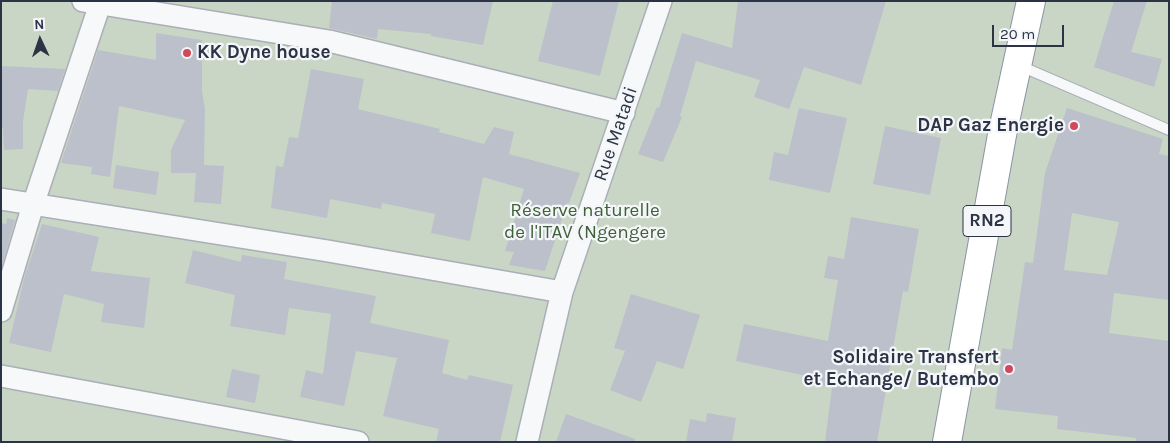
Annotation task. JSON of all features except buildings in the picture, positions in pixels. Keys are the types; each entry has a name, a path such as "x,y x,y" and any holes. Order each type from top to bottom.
{"highway":[{"name":"RN2","path":"947,442 1002,135 1031,1"}],"street":[{"name":"Rue Matadi","path":"527,442 562,292 661,1"},
{"path":"1,311 95,2 329,41 624,113"},
{"path":"1,199 328,251 562,292"},
{"path":"1,376 358,442"}],"lane":[{"path":"1017,65 1169,130"}],"green space":[{"name":"Réserve naturelle de l'ITAV (Ngengere","path":"1,1 1169,1 1169,442 1,442"}],"place":[{"name":"KK Dyne house","path":"187,53"},
{"name":"DAP Gaz Energie","path":"1074,126"},
{"name":"Solidaire Transfert et Echange/ Butembo","path":"1009,369"}]}
